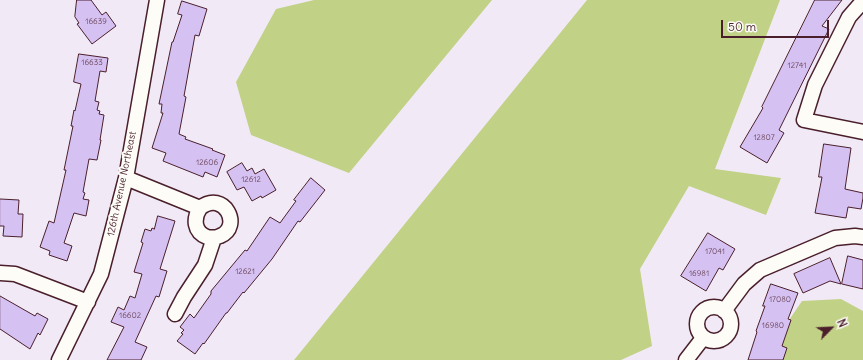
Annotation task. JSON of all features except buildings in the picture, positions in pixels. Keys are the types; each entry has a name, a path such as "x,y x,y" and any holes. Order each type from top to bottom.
{"street":[{"name":"126th Avenue Northeast","path":"59,360 101,274 126,178 154,1"},
{"path":"863,1 849,17 815,85 804,120 863,132"},
{"path":"126,178 200,208"},
{"path":"210,203 216,203 227,209 230,214 230,226 222,236 214,238 204,235 199,231 195,220 200,208 210,203"},
{"path":"724,311 744,284 760,270 835,238 855,236 863,237"},
{"path":"175,314 184,297 205,265 214,238"},
{"path":"0,273 15,274 88,302"},
{"path":"707,308 719,308 724,311 729,315 731,321 730,332 726,337 715,342 703,338 699,334 696,322 698,316 707,308"},
{"path":"686,360 703,338"}],"green space":[{"path":"314,0 492,0 349,173 251,135 236,82 276,9"},
{"path":"587,0 780,0 715,169 781,178 766,215 689,186 640,269 652,346 621,360 294,360"},
{"path":"841,299 863,311 863,360 762,360 802,301"}]}
